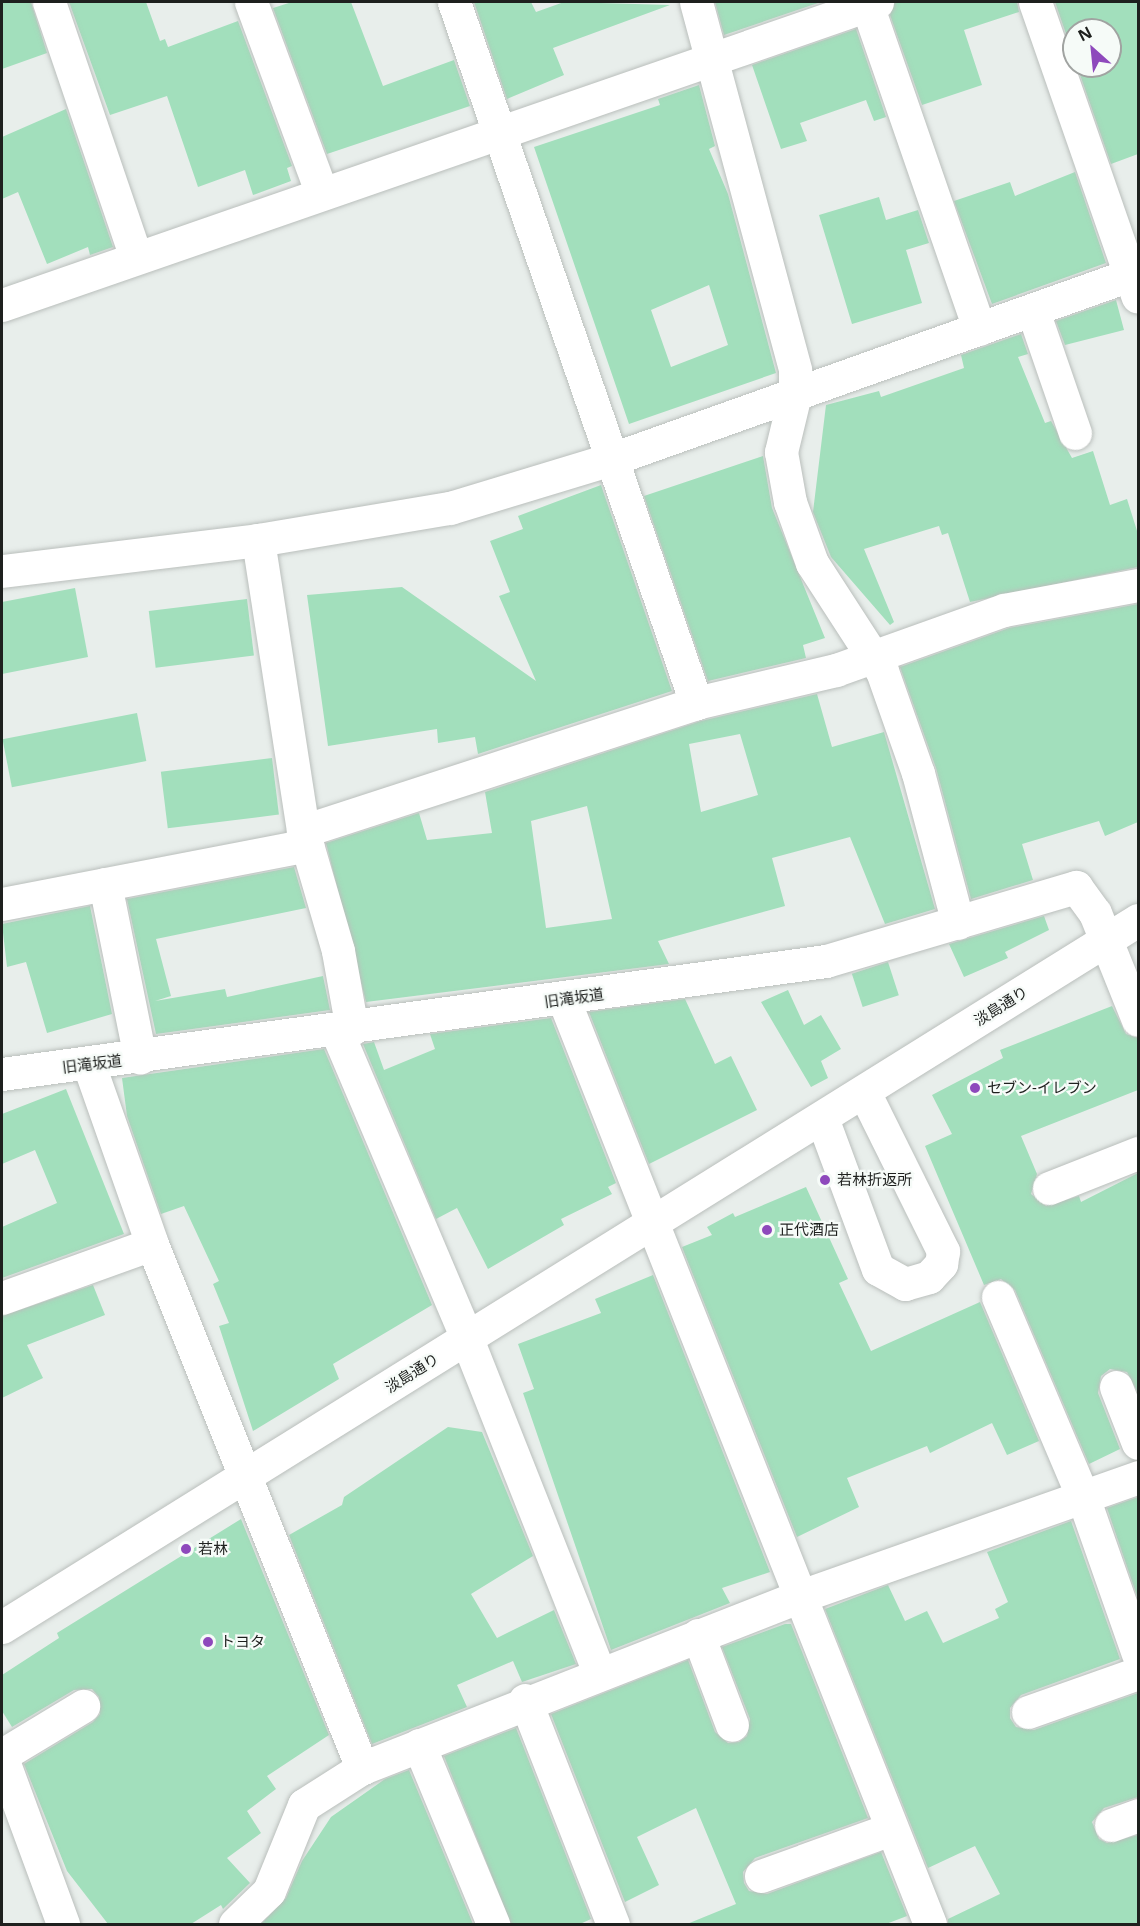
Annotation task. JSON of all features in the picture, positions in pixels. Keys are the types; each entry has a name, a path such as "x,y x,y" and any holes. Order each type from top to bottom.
{"street":[{"path":"49,2 136,257"},
{"path":"250,2 321,191"},
{"path":"453,2 615,458 696,704"},
{"path":"696,2 714,55 795,370 795,394 781,452 790,502 812,563 871,658 882,671 918,773 958,923"},
{"path":"4,565 258,540 450,508 615,458 979,329 1136,281 1035,2"},
{"path":"2,305 321,191 499,132 714,55 870,3 979,329"},
{"path":"1033,311 1075,433"},
{"path":"258,540 305,838 338,951 345,1030 599,1672"},
{"path":"2,904 105,884 305,838 696,704 871,658 1004,610 1138,585"},
{"path":"105,884 140,1058"},
{"name":"旧滝坂道","path":"2,1074 89,1065 345,1030 826,961 1076,887 1088,898 1108,940"},
{"name":"淡島通り","path":"2,1627 1138,920"},
{"path":"1108,940 1138,1020"},
{"path":"564,999 650,1225 930,1924"},
{"path":"89,1065 152,1244 362,1768"},
{"path":"822,1118 878,1269 905,1284 929,1277 941,1264 943,1251 864,1092"},
{"path":"1048,1188 1138,1153"},
{"path":"2,1298 152,1244"},
{"path":"998,1297 1083,1497 1138,1654"},
{"path":"1116,1387 1138,1443"},
{"path":"237,1924 269,1892 304,1805 362,1768 525,1700 798,1597 1138,1478"},
{"path":"698,1635 732,1725"},
{"path":"1028,1712 1138,1673"},
{"path":"525,1700 613,1924"},
{"path":"63,1924 2,1756 83,1706"},
{"path":"419,1745 493,1924"},
{"path":"760,1876 891,1829"}],"building":[{"path":"2,2 31,2 47,53 2,69"},
{"path":"69,2 146,2 160,41 165,39 168,47 238,21 292,166 287,168 291,181 253,195 245,170 198,187 167,96 110,115"},
{"path":"292,2 351,2 383,86 454,60 470,106 327,154 273,8"},
{"path":"474,2 531,2 536,12 564,2 670,5 553,48 564,75 507,99"},
{"path":"715,2 821,2 724,35"},
{"path":"895,2 1017,2 1019,12 964,30 982,85 922,105 890,15"},
{"path":"1055,2 1138,2 1138,154 1111,164 1081,78 1122,78 1122,18 1062,18 1062,22"},
{"path":"856,29 886,117 874,121 866,100 800,123 807,141 781,149 752,65"},
{"path":"699,85 715,146 709,149 728,194 776,373 629,424 534,147 660,105 658,99","holes":["709,285 728,345 671,367 651,310"]},
{"path":"66,109 113,247 90,255 88,247 47,264 18,192 2,199 2,137"},
{"path":"1075,172 1106,263 992,304 954,201 1010,182 1015,196"},
{"path":"879,197 886,220 918,210 929,243 906,250 922,303 852,324 819,215"},
{"path":"1116,300 1124,330 1065,345 1056,321"},
{"path":"1021,334 1028,354 1018,357 1045,423 1051,421 1072,458 1093,451 1110,505 1127,499 1138,534 1138,567 970,602 948,533 942,535 939,526 864,549 894,622 890,625 831,557 813,512 826,405 879,391 881,397 964,368 961,355"},
{"path":"763,456 772,508 825,638 803,645 806,658 708,681 644,496"},
{"path":"601,485 672,691 478,754 475,737 438,743 437,729 328,746 307,595 402,587 536,681 499,596 510,592 490,541 523,529 518,516"},
{"path":"75,588 88,657 2,674 2,602"},
{"path":"247,599 254,656 156,668 149,611"},
{"path":"1138,604 1138,822 1105,836 1099,821 1022,844 1033,880 971,899 936,768 900,667 1009,628"},
{"path":"817,694 832,747 884,732 935,909 885,924 850,837 772,858 785,906 658,941 669,964 366,1002 326,843 419,813 427,840 492,833 485,792 701,721","holes":["740,734 758,795 701,812 689,744","587,806 612,919 546,928 531,821"]},
{"path":"137,713 146,761 12,787 3,739"},
{"path":"272,758 279,815 168,828 161,772"},
{"path":"294,867 306,908 156,939 171,996 155,1001 225,989 227,997 323,976 330,1010 156,1034 127,899"},
{"path":"90,906 112,1014 47,1033 26,962 7,967 2,924"},
{"path":"1044,916 1049,930 1005,952 1008,958 964,977 949,944"},
{"path":"888,962 899,995 863,1007 852,974"},
{"path":"788,990 804,1025 821,1015 841,1049 821,1061 828,1078 811,1087 761,1002"},
{"path":"685,999 715,1064 731,1056 757,1110 649,1164 589,1012"},
{"path":"1112,1006 1126,1034 1138,1038 1138,1090 1021,1136 1037,1174 1031,1194 1046,1206 1079,1196 1081,1202 1138,1173 1138,1393 1127,1372 1110,1369 1101,1376 1098,1393 1120,1449 1089,1464 1015,1290 1001,1279 984,1285 925,1146 952,1134 932,1095 1003,1058 1000,1050"},
{"path":"551,1018 616,1183 608,1187 612,1194 561,1219 564,1225 488,1269 457,1208 436,1219 363,1044 374,1042 384,1070 435,1049 430,1034"},
{"path":"324,1049 432,1305 333,1364 339,1379 253,1431 219,1326 229,1323 213,1284 219,1281 184,1206 161,1214 127,1116 122,1078"},
{"path":"66,1089 124,1234 2,1278 2,1227 57,1203 35,1150 2,1164 2,1114"},
{"path":"806,1187 848,1279 839,1283 871,1351 980,1302 1039,1441 1007,1455 992,1423 930,1453 927,1446 847,1478 859,1507 797,1537 682,1247 712,1235 707,1227 733,1213 735,1217"},
{"path":"653,1275 770,1572 722,1588 730,1603 611,1650 523,1393 534,1389 518,1344 601,1313 595,1299"},
{"path":"93,1285 105,1315 27,1345 43,1378 2,1398 2,1316"},
{"path":"448,1427 482,1432 533,1556 471,1594 497,1638 554,1610 576,1664 522,1682 513,1661 457,1685 467,1707 372,1744 289,1535 342,1505 344,1497"},
{"path":"1138,1497 1138,1599 1107,1508"},
{"path":"241,1519 329,1735 267,1776 276,1789 247,1811 261,1833 227,1858 250,1883 223,1909 221,1905 191,1924 108,1924 67,1871 24,1764 93,1722 100,1714 99,1697 92,1689 74,1690 12,1727 2,1711 2,1675 59,1638 57,1633"},
{"path":"1071,1521 1120,1659 1021,1695 1010,1708 1010,1718 1016,1727 1034,1730 1138,1693 1138,1797 1104,1808 1092,1822 1099,1839 1107,1843 1138,1835 1138,1924 948,1924 948,1919 1000,1894 975,1846 928,1868 825,1609 888,1585 905,1621 927,1611 943,1643 999,1618 995,1609 1008,1602 987,1552"},
{"path":"785,1624 791,1624 868,1818 755,1858 743,1872 744,1883 749,1891 767,1894 881,1852 907,1916 886,1924 687,1924 736,1904 696,1808 637,1837 659,1885 625,1902 551,1714 688,1660 715,1732 728,1743 739,1742 747,1736 750,1719 722,1647"},
{"path":"516,1728 591,1919 580,1924 511,1924 444,1756"},
{"path":"409,1770 473,1924 261,1924 286,1898 302,1861 331,1817 385,1779"}],"place":[{"name":"セブン-イレブン","path":"975,1088"},
{"name":"若林折返所","path":"825,1180"},
{"name":"正代酒店","path":"767,1230"},
{"name":"若林","path":"186,1549"},
{"name":"トヨタ","path":"208,1642"}]}
